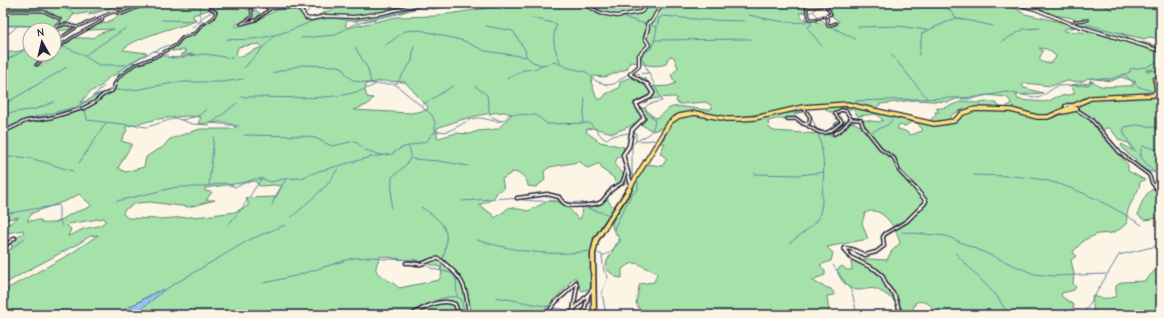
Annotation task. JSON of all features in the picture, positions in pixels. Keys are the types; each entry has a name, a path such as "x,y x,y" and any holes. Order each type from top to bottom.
{"highway":[{"path":"1060,112 1074,108 1092,98 1153,95 1157,91 1155,79 1161,77"},
{"path":"594,315 592,254 596,240 632,185 645,160 655,148 670,122 679,116 695,113 727,119 741,119 755,118 803,108 851,105 934,124 948,123 954,121 963,112 980,109 1011,110 1043,118 1052,116 1068,108 1074,108"}],"main road":[{"path":"266,3 266,7 270,8 296,8 304,13 306,18 311,19 326,16 357,17 421,4 466,3"},
{"path":"582,3 600,13 617,16 640,12 646,7 661,3"},
{"path":"632,185 623,155 629,146 631,133 635,125 644,118 636,104 653,94 650,86 646,82 630,74 639,66 639,53 650,45 645,38 648,29 647,24 652,21 658,10 666,3"},
{"path":"1013,3 1035,9 1073,24 1161,50"},
{"path":"629,176 636,177"}],"street":[{"path":"62,37 77,27 135,3"},
{"path":"114,12 123,14 148,3"},
{"path":"3,132 22,122 69,113 93,104 103,95 112,91 118,77 133,66 153,58 175,46 182,38 195,33 202,25 213,18 216,12 210,8 211,3"},
{"path":"251,3 252,17 241,24 256,20 270,8"},
{"path":"827,16 810,19 806,8 824,4 830,13 827,16 828,26 836,23"},
{"path":"3,11 42,11 60,19 59,24 53,28 65,24 77,27"},
{"path":"62,44 102,20 103,16"},
{"path":"1073,24 1075,21 1088,20"},
{"path":"803,108 810,117 810,122 806,124"},
{"path":"1074,108 1091,119 1120,153 1150,175 1152,183 1161,193"},
{"path":"787,120 797,119 802,124 806,124 816,132 822,134 831,131 842,122 836,114 838,110 845,111 851,119 861,120 863,126 882,150 894,158 895,166 905,180 926,201 923,209 907,221 886,233 884,237 884,246 874,255 862,255 850,248 844,248 850,257 876,270 882,275 886,286 895,296 901,315"},
{"path":"834,134 842,129 851,119"},
{"path":"517,198 547,194 559,197 563,203 570,206 599,204 609,191 622,183 627,169"},
{"path":"3,247 15,238"},
{"path":"406,263 413,262 416,265 420,265 436,258 458,274 468,297 469,315"},
{"path":"548,315 551,306 571,290 576,282 577,286 573,311 575,315"},
{"path":"573,311 594,288"},
{"path":"583,315 584,307 590,292"},
{"path":"412,315 436,304 449,301 455,304 459,315"}],"green space":[{"path":"3,3 128,3 93,12 73,15 65,24 76,27 62,31 62,22 22,22 22,25 3,25"},
{"path":"152,3 184,3 182,4 184,7 198,6 203,3 249,3 246,6 246,9 260,13 256,19 234,25 235,27 251,23 277,10 287,9 304,12 307,18 312,19 336,8 380,3 422,3 408,11 398,14 348,21 346,23 346,27 348,28 396,17 435,16 507,5 506,3 725,3 731,5 736,3 798,3 800,7 807,12 799,13 803,19 824,24 837,25 839,21 830,15 831,9 835,6 825,3 998,3 1020,10 1019,11 1025,14 1074,25 1074,28 1066,28 1064,31 1095,33 1161,52 1161,65 1153,69 1146,70 1161,70 1161,75 1152,78 1156,90 1151,94 1099,96 1041,117 1008,109 1007,106 1012,104 1007,97 985,95 972,99 956,99 949,102 915,100 880,104 876,109 846,103 811,105 731,118 697,112 684,112 675,115 664,127 653,131 638,123 613,133 593,128 587,129 586,132 600,142 624,147 622,156 617,158 616,164 618,169 626,177 626,183 618,188 613,177 603,170 600,164 588,168 581,162 550,167 544,171 545,180 536,187 528,186 526,180 522,176 511,172 502,179 504,189 498,191 493,199 479,205 492,214 495,218 510,207 528,211 548,201 556,201 567,206 578,219 581,218 582,205 597,206 607,197 608,201 614,208 615,210 594,247 592,288 582,291 576,278 573,278 566,288 549,305 543,315 417,315 417,311 409,315 133,315 160,294 157,291 124,310 119,315 3,315 3,291 72,253 98,235 90,236 3,285 3,253 12,249 11,243 24,232 23,230 3,234 3,228 19,217 3,220 3,53 22,50 22,62 38,62 36,66 47,62 62,62 62,47 74,38 93,38 98,34 114,29 89,30 89,27 109,21 126,10 131,9 122,14 135,9 147,8","holes":["208,10 215,11 215,14 200,30 184,38 171,51 186,51 180,55 194,54 178,58 162,55 139,63 132,62 147,53 123,50 131,44 144,38 193,21 196,19 193,18 193,15","259,44 262,47 238,57 236,55 238,47","1039,48 1047,49 1056,56 1055,59 1050,63 1041,61 1039,59 1043,51","671,56 674,57 678,68 671,75 676,83 669,86 650,87 648,82 641,77 628,78 620,82 619,88 606,94 602,99 597,99 591,82 593,76 605,77 627,69 630,62 652,66 666,64 668,58","120,73 113,84 117,84 113,91 94,95 89,100 80,103 90,92 101,86 109,77","1121,77 1136,82 1132,84 1133,86 1105,87 1090,81 1089,83 1070,85 1074,91 1074,94 1056,97 1044,102 1021,100 1018,99 1016,95 1043,93 1024,88 1022,85 1025,83 1051,86 1067,81 1081,82 1088,78 1111,81","382,81 405,82 428,107 427,110 411,113 353,110 367,105 373,98 367,97 365,90 366,84","677,98 676,102 680,104 705,102 711,105 712,108 710,110 672,107 656,118 645,108 637,108 636,106 648,100","504,112 512,114 498,129 478,131 469,134 456,133 439,138 437,137 437,128 478,115","186,116 201,117 198,124 223,122 236,127 232,129 200,129 170,139 162,148 146,157 144,167 125,172 118,168 132,144 121,141 127,130 125,127 158,119","255,181 259,186 282,186 276,197 245,198 248,201 248,206 235,212 160,219 128,218 123,214 124,210 136,203 150,202 189,207 215,200 206,200 212,192 205,191 205,188","79,194 91,205 90,207 73,213 54,223 41,223 41,220 27,221 32,213 68,200","104,218 106,221 103,224 84,229 68,236 71,229 67,226 69,224","380,256 422,262 440,267 442,274 439,280 399,288 378,274 376,271 376,265"]},
{"path":"1025,3 1161,3 1161,39 1149,37 1144,39 1119,33 1138,41 1161,47 1161,49 1071,23 1076,21 1072,18 1054,15"},
{"path":"1161,77 1161,176 1159,173 1147,171 1135,163 1137,160 1128,154 1121,146 1122,144 1133,151 1130,146 1131,144 1119,140 1110,128 1106,128 1099,132 1116,148 1128,165 1128,171 1145,180 1140,182 1128,211 1127,223 1112,233 1098,234 1084,240 1073,252 1076,256 1071,260 1074,274 1073,284 1076,287 1074,290 1062,293 1061,296 1074,305 1073,309 1066,314 934,315 933,308 929,304 916,302 910,315 906,315 906,313 892,299 877,290 872,288 854,290 847,286 837,270 842,266 847,270 852,270 851,258 887,260 891,252 900,243 892,225 887,219 877,212 871,211 865,213 862,223 868,239 827,247 833,253 831,261 820,265 825,271 825,275 812,280 831,289 835,295 827,296 829,313 824,315 642,315 636,303 640,284 654,282 657,274 636,263 622,269 622,278 616,277 606,269 607,261 619,239 612,226 616,214 646,164 662,166 667,159 660,153 665,143 658,143 669,125 685,113 736,119 803,109 803,112 794,114 795,118 768,121 769,128 774,131 834,135 838,134 839,130 834,124 839,120 854,123 863,127 865,126 863,122 864,120 879,122 883,120 876,114 858,116 853,109 841,109 842,111 830,112 826,110 826,105 846,105 927,124 951,121 959,114 970,110 983,109 1052,118 1093,99 1154,96 1160,91 1155,79","holes":["912,122 917,123 923,130 911,135 898,129 898,125 905,126"]},
{"path":"966,101 977,103 994,102 1000,108 964,109 953,114 947,121 930,123 931,119 936,115 935,112 939,112 936,108 943,108"},
{"path":"1154,188 1161,188 1161,218 1144,220 1138,215 1140,207 1143,200"},
{"path":"1161,266 1161,315 1094,315 1092,296 1110,298 1116,296 1116,286 1122,282 1145,281 1158,267"}],"water":[{"path":"163,289 160,294 133,315 119,315 124,310"}],"waterway":[{"path":"3,6 39,3"},
{"path":"53,3 79,15"},
{"path":"89,15 129,3"},
{"path":"201,3 199,14 202,21"},
{"path":"275,3 282,6"},
{"path":"305,14 316,3"},
{"path":"434,9 472,3"},
{"path":"591,3 595,7 609,14"},
{"path":"944,3 956,18"},
{"path":"1100,3 1113,10"},
{"path":"215,10 224,5"},
{"path":"426,5 434,9"},
{"path":"289,6 305,10 304,12"},
{"path":"809,14 818,7"},
{"path":"301,38 335,35 352,25 418,8 434,9"},
{"path":"201,18 213,11"},
{"path":"814,12 818,17"},
{"path":"302,14 305,18 312,21"},
{"path":"749,15 777,21 791,22 806,22 807,19"},
{"path":"806,19 807,15"},
{"path":"654,40 659,18 663,16 706,20 745,21"},
{"path":"622,17 646,24"},
{"path":"312,21 330,18 355,21 358,23"},
{"path":"532,18 557,24 554,34 554,44 561,63"},
{"path":"919,55 922,33 956,18"},
{"path":"956,18 993,26"},
{"path":"819,19 827,24"},
{"path":"162,20 201,21 192,27"},
{"path":"807,20 812,24 808,27 809,30 822,46"},
{"path":"227,39 238,40 271,36 292,30 312,21"},
{"path":"62,27 72,23"},
{"path":"1075,24 1089,25 1124,34"},
{"path":"649,25 657,27"},
{"path":"3,26 17,26"},
{"path":"3,36 11,32 17,26"},
{"path":"17,26 22,26"},
{"path":"486,26 513,31 525,50 526,56"},
{"path":"830,26 855,39"},
{"path":"858,27 898,26 927,30"},
{"path":"85,55 126,28"},
{"path":"1001,42 1024,29 1040,28"},
{"path":"386,45 405,31 420,30 464,41 485,51 527,57 533,62 542,65"},
{"path":"244,68 273,37"},
{"path":"654,40 751,39"},
{"path":"649,73 641,56 653,47 654,40"},
{"path":"154,51 169,45"},
{"path":"62,46 77,52 99,65 126,65"},
{"path":"396,84 412,61 414,46"},
{"path":"355,47 368,69 371,83"},
{"path":"3,62 22,51"},
{"path":"117,72 138,58 154,51"},
{"path":"154,51 161,53"},
{"path":"161,54 167,54 168,57 172,58 205,54 232,58"},
{"path":"891,54 927,98"},
{"path":"542,65 555,62 566,67 586,72 596,81 607,85 614,84 628,74"},
{"path":"1124,74 1130,72 1130,69 1147,67 1156,62"},
{"path":"273,73 301,65 338,66 342,67 347,76 355,81 376,84"},
{"path":"507,79 524,70 535,69 542,65"},
{"path":"3,105 67,67"},
{"path":"632,74 649,73"},
{"path":"632,176 632,144 650,133 655,120 647,113 645,108 649,104 662,101 649,73"},
{"path":"855,101 979,97 1006,92 1039,98 1057,86 1089,85 1091,83 1090,78 1111,79 1124,74"},
{"path":"1124,74 1137,86 1154,92"},
{"path":"114,90 134,90 179,82 223,82 243,79"},
{"path":"242,97 329,97 362,90 376,84"},
{"path":"376,84 395,84 432,115 435,122 435,132"},
{"path":"3,85 7,86 3,101"},
{"path":"3,130 24,120 76,107 89,100 104,86"},
{"path":"422,105 453,86"},
{"path":"475,86 487,95 490,116 501,121"},
{"path":"93,97 105,93"},
{"path":"583,123 585,98"},
{"path":"3,114 36,109 54,102"},
{"path":"212,123 237,103"},
{"path":"181,120 198,116 208,108"},
{"path":"85,109 87,120 147,127 176,118 181,120"},
{"path":"779,114 808,111 820,141 824,172"},
{"path":"501,121 510,114 536,115 547,124 590,123 603,138 607,139 611,136 629,133"},
{"path":"872,132 889,124 894,117"},
{"path":"261,179 271,182 283,179 301,178 319,171 371,157 392,154 401,148 427,141 436,132 446,132 476,118 501,121"},
{"path":"712,118 725,120"},
{"path":"181,120 192,124 209,125 211,123 239,126"},
{"path":"663,140 673,122"},
{"path":"79,163 106,123"},
{"path":"1161,128 1136,125 1125,127 1123,131 1131,146 1161,180"},
{"path":"633,132 636,133 636,141"},
{"path":"244,135 304,136 315,138 332,146 355,141 365,150 382,155"},
{"path":"209,185 214,137"},
{"path":"640,141 654,140"},
{"path":"1141,156 1141,148 1143,146 1161,150"},
{"path":"391,208 392,177 409,161 409,147"},
{"path":"3,158 30,158 73,171"},
{"path":"412,159 439,161 468,166"},
{"path":"292,217 327,185 339,167"},
{"path":"754,174 800,175 824,172"},
{"path":"790,243 810,227 819,216 822,205 824,172"},
{"path":"974,175 1011,176 1060,184 1096,199 1142,225"},
{"path":"117,201 177,187 200,187 224,183 235,187 254,179 261,179"},
{"path":"228,225 242,208 261,179"},
{"path":"272,205 276,195 286,179"},
{"path":"606,315 602,293 608,276 604,271 602,256 609,253 620,242 620,239 614,231 615,226 632,194 638,190 638,182"},
{"path":"462,201 505,198 535,201 561,201"},
{"path":"564,202 583,203 584,207 607,214"},
{"path":"3,214 59,205 59,219 62,226"},
{"path":"421,207 432,214 444,227 446,241 441,270"},
{"path":"161,292 249,240 285,225"},
{"path":"902,232 946,236 1034,274 1053,276 1106,274"},
{"path":"3,255 25,238"},
{"path":"477,240 532,252 575,253 589,251"},
{"path":"1083,315 1119,255 1161,245"},
{"path":"598,253 602,255"},
{"path":"955,253 996,295 1009,315"},
{"path":"264,283 295,276 353,258 374,257 384,259 417,260 433,269 451,273 454,275 456,280 457,296"},
{"path":"833,265 852,292 857,315"},
{"path":"406,315 434,301 450,297 461,299 465,315"},
{"path":"496,297 588,314"},
{"path":"20,315 36,310"},
{"path":"51,310 106,315"},
{"path":"236,310 255,315"},
{"path":"767,311 835,315"}]}
